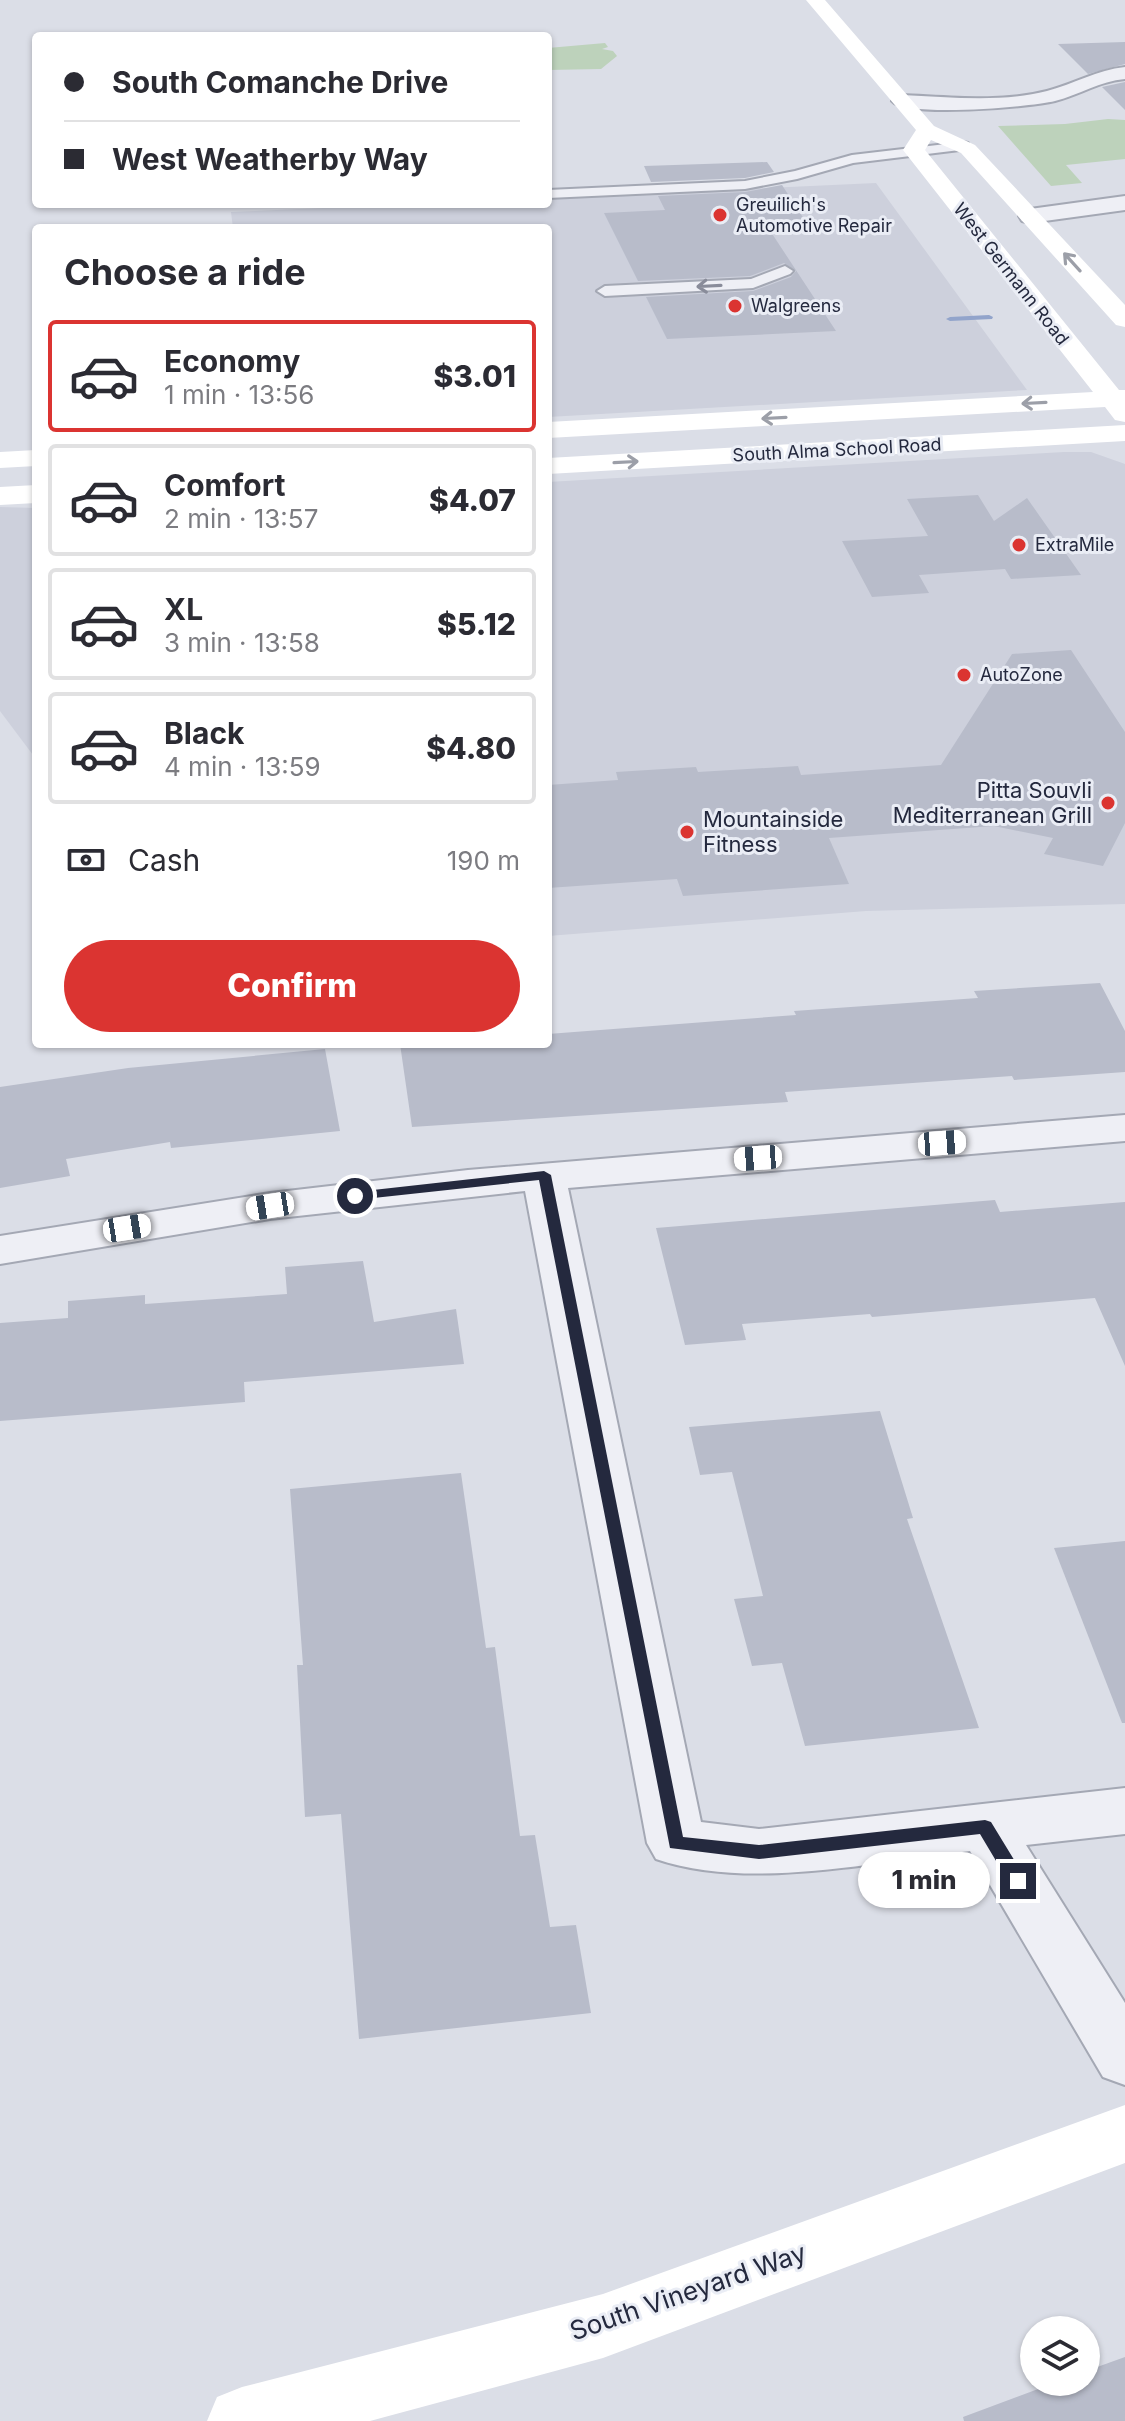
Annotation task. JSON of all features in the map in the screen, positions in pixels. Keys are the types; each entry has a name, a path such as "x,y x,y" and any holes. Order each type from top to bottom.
{"main road":[{"name":"West Germann Road","path":"815,0 902,101 920,140 1121,404"},
{"name":"West Germann Road","path":"920,140 963,146 1125,320"},
{"name":"South Alma School Road","path":"552,430 1121,404"},
{"name":"South Alma School Road","path":"552,466 1125,433"},
{"path":"0,460 32,458"},
{"path":"0,496 32,494"},
{"name":"South Vineyard Way","path":"242,2421 603,2326 1125,2134"}],"street":[{"path":"902,101 952,103 1022,96 1046,98 1111,74"},
{"path":"1030,216 1125,203"},
{"path":"1030,216 1125,218"},
{"path":"0,1250 270,1206 544,1175 1125,1128"},
{"path":"544,1175 676,1843 759,1852 1125,1811"},
{"path":"985,1827 1125,2058"}],"lane":[{"path":"552,194 745,185 797,175 920,140"},
{"path":"605,291 753,283 785,271"}],"shaded area":[{"path":"876,183 1027,390 552,417 552,224 232,224 231,212 322,208 552,208 552,198"},
{"path":"1064,452 1091,452 1125,464 1125,904 866,911 552,936 552,482"},
{"path":"0,507 32,508 32,754 0,711"}],"green space":[{"path":"605,43 608,47 602,49 613,51 617,56 601,69 552,70 552,48"},
{"path":"1125,120 1125,159 1066,165 1082,183 1051,186 998,126 1065,124"}],"building":[{"path":"1125,42 1125,64 1088,74 1058,44"},
{"path":"1125,82 1125,110 1102,87"},
{"path":"767,162 774,172 745,178 651,182 644,166"},
{"path":"782,185 804,219 765,223 836,331 667,339 646,297 753,291 791,277 796,271 784,263 750,276 638,281 604,213 665,210 658,196 745,192"},
{"path":"978,495 994,521 1027,498 1081,575 1011,579 1005,569 919,575 929,593 872,597 842,541 928,536 907,499"},
{"path":"1071,650 1125,732 1125,823 1103,866 1044,854 1053,838 994,826 829,838 849,884 683,896 677,879 552,888 552,785 618,780 616,772 696,767 698,772 798,766 801,775 941,765 1012,654"},
{"path":"1100,983 1125,1031 1125,1072 1014,1080 1012,1076 785,1092 788,1102 412,1127 401,1048 552,1048 552,1034 796,1015 794,1011 978,998 974,991"},
{"path":"325,1049 340,1131 171,1148 170,1142 66,1159 70,1176 0,1188 0,1087 128,1068"},
{"path":"995,1200 1000,1212 1125,1202 1125,1366 1095,1298 872,1317 870,1314 742,1324 746,1340 685,1345 656,1228"},
{"path":"363,1261 374,1322 456,1309 464,1364 244,1382 245,1402 0,1421 0,1323 68,1318 68,1301 145,1295 145,1304 287,1294 285,1267"},
{"path":"880,1411 913,1518 907,1519 979,1728 805,1746 782,1663 752,1666 734,1599 763,1596 732,1472 700,1475 689,1427"},
{"path":"461,1473 486,1648 495,1647 520,1836 535,1835 550,1927 576,1925 591,2013 359,2039 341,1814 305,1817 297,1665 303,1665 290,1489"},
{"path":"1125,1541 1125,1723 1122,1723 1054,1548"},
{"path":"1125,2357 1125,2421 964,2421 963,2417 1020,2396 1100,2396 1100,2366"}],"waterway":[{"path":"950,319 989,317"}],"place":[{"name":"Greuilich's Automotive Repair","path":"720,215"},
{"name":"Walgreens","path":"735,306"},
{"name":"ExtraMile","path":"1019,545"},
{"name":"AutoZone","path":"964,675"},
{"name":"Pitta Souvli Mediterranean Grill","path":"1108,803"},
{"name":"Mountainside Fitness","path":"687,832"}],"route":[{"path":"355,1196 544,1175 676,1843 759,1852 985,1827 1018,1881"}]}
